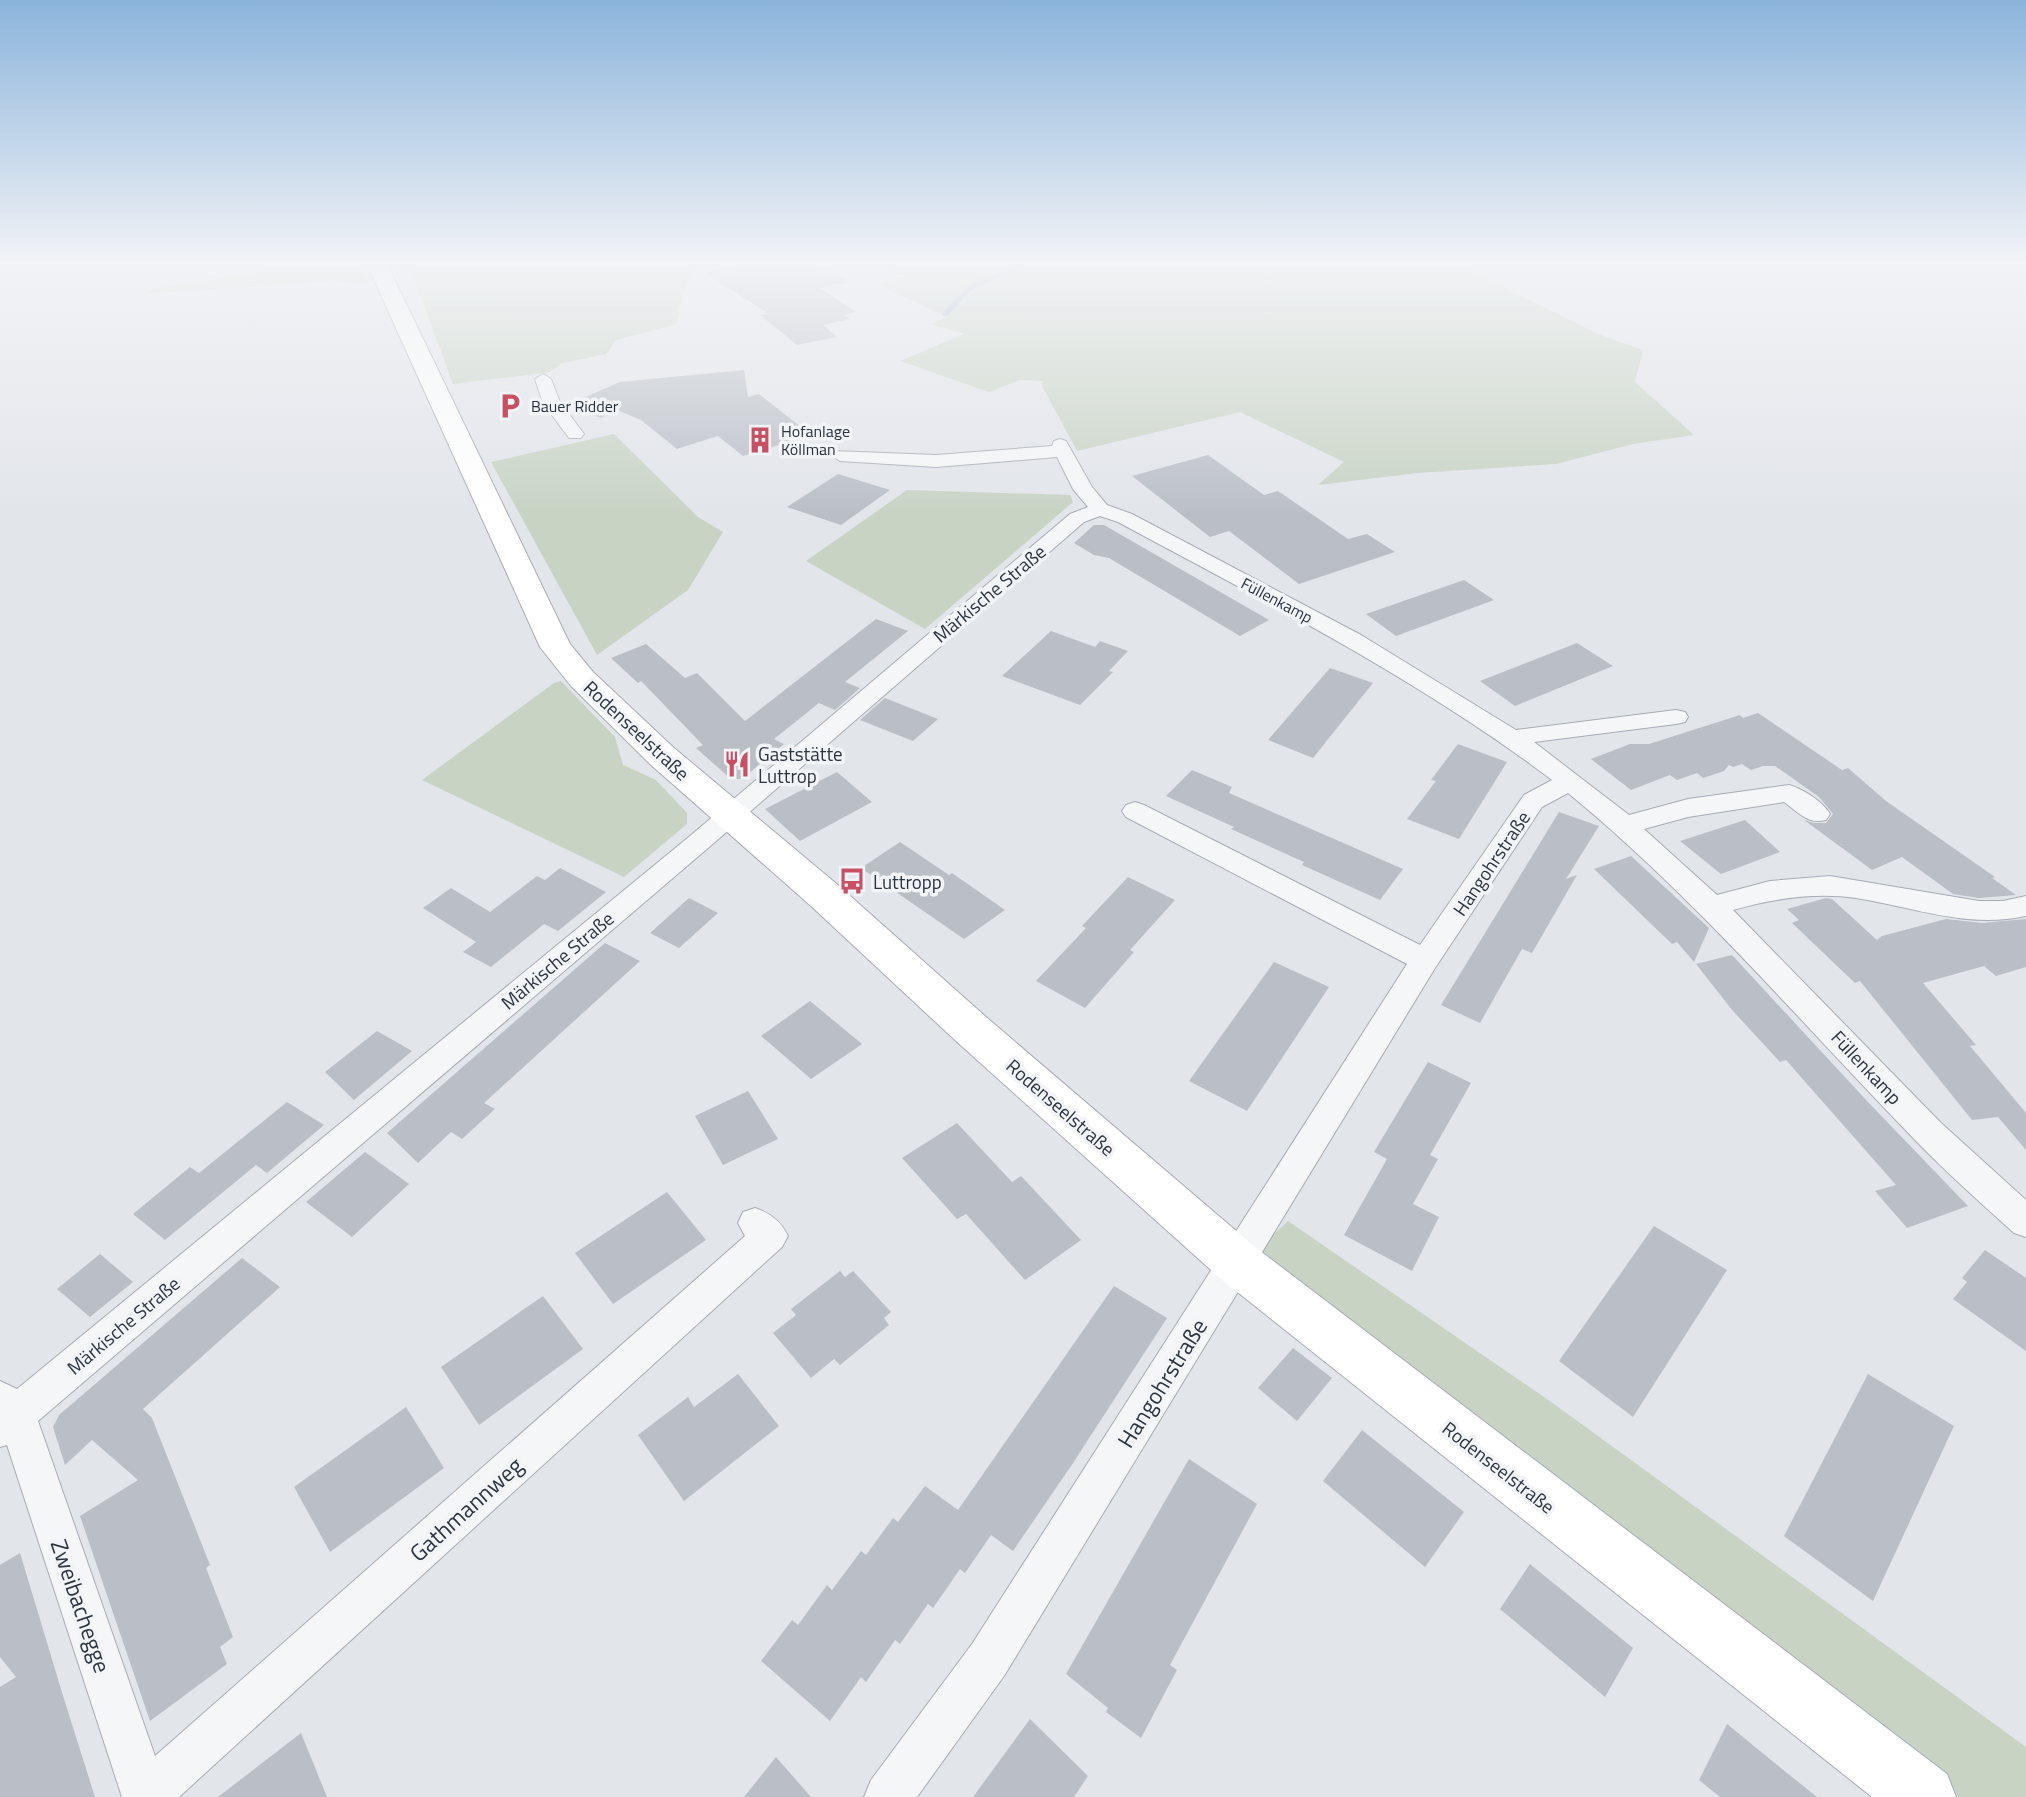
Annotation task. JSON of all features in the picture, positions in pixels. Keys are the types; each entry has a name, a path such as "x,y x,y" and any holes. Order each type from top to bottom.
{"main road":[{"name":"Rodenseelstraße","path":"416,348 556,646 582,679 662,756 1238,1263 1924,1797"}],"street":[{"path":"543,379 552,403 575,434"},
{"path":"840,455 936,461 1062,448 1083,488 1100,509"},
{"name":"Märkische Straße","path":"5,1414 730,814 1077,518 1100,509"},
{"name":"Füllenkamp","path":"1100,509 1125,518 1430,684 1513,738 1570,780 1625,825 1713,906 1931,1134 2026,1222"},
{"path":"1513,738 1676,717"},
{"name":"Hangohrstraße","path":"888,1797 988,1660 1425,960 1533,801 1570,780"},
{"path":"1625,825 1688,808 1789,793 1817,814"},
{"path":"1135,811 1425,960"},
{"path":"1713,906 1740,897 1781,889 1829,886 1869,891 1966,911 2007,912 2026,906"},
{"name":"Gathmannweg","path":"146,1796 770,1236 755,1223"},
{"name":"Zweibachegge","path":"5,1414 146,1796"}],"green space":[{"path":"440,348 610,348 606,354 562,363 550,372 453,384"},
{"path":"931,348 1637,348 1643,350 1635,382 1694,435 1633,444 1556,464 1418,473 1318,485 1344,462 1240,412 1077,451 1042,386 1043,381 1020,380 989,392 900,361"},
{"path":"614,434 698,517 723,532 688,590 597,655 491,462"},
{"path":"907,490 1070,495 1073,502 925,629 806,561"},
{"path":"561,681 615,737 623,765 656,780 687,813 687,824 624,877 422,780 554,683"},
{"path":"1288,1221 1554,1404 2026,1747 2026,1797 1932,1797 1244,1262"}],"building":[{"path":"744,370 748,397 759,394 811,435 743,456 718,436 677,449 641,420 617,410 601,418 567,405 620,382"},
{"path":"1208,455 1264,495 1278,491 1348,539 1367,534 1395,552 1299,584 1229,531 1210,537 1132,476"},
{"path":"838,474 890,490 841,525 787,507"},
{"path":"1094,525 1104,525 1269,620 1240,636 1109,558 1094,555 1074,543"},
{"path":"1464,580 1494,600 1396,636 1366,614"},
{"path":"876,619 908,631 845,682 860,688 835,710 819,703 774,739 784,744 742,779 731,779 696,748 703,745 641,681 638,683 611,658 646,644 685,678 697,673 745,721"},
{"path":"1051,631 1095,647 1100,641 1128,651 1109,671 1113,672 1080,705 1002,676"},
{"path":"1577,643 1613,666 1515,706 1480,681"},
{"path":"1330,668 1373,683 1313,758 1268,740"},
{"path":"885,698 938,719 913,741 860,720"},
{"path":"1758,713 1842,770 1848,768 1886,801 1995,877 1992,878 2016,895 1979,898 1953,894 1902,857 1872,870 1804,820 1826,823 1833,814 1819,797 1775,766 1751,770 1742,764 1733,767 1729,765 1724,771 1703,778 1697,773 1677,780 1670,775 1631,790 1591,759 1630,744 1649,744 1740,715 1743,718"},
{"path":"1458,744 1507,762 1459,839 1407,819 1436,781 1431,780"},
{"path":"1192,770 1232,787 1229,793 1403,869 1380,900 1302,865 1304,862 1166,796"},
{"path":"837,772 872,802 800,841 765,809"},
{"path":"1559,812 1599,826 1566,879 1577,875 1532,953 1522,949 1480,1023 1441,1005"},
{"path":"1745,820 1780,852 1721,874 1680,841"},
{"path":"900,842 949,875 952,873 1005,910 964,939 861,868"},
{"path":"1631,856 1709,928 1694,962 1677,942 1672,944 1594,869"},
{"path":"560,868 606,892 558,931 544,924 491,967 463,952 476,942 423,908 451,888 490,912 537,876 545,880"},
{"path":"1128,877 1175,900 1130,950 1134,952 1085,1008 1036,981 1086,928 1082,926"},
{"path":"689,898 718,913 679,948 650,933"},
{"path":"1826,898 1832,899 1877,940 1882,936 1946,919 1982,923 2026,919 2026,967 1996,976 1984,966 1923,983 1976,1045 1970,1046 2026,1113 2026,1150 1998,1117 1972,1120 1860,981 1855,983 1792,923 1799,920 1787,909"},
{"path":"605,943 640,961 484,1103 495,1109 462,1139 451,1132 418,1163 387,1133"},
{"path":"1732,955 1968,1206 1907,1228 1875,1191 1896,1185 1786,1060 1780,1062 1733,1011 1696,964"},
{"path":"1274,962 1329,987 1247,1111 1189,1081"},
{"path":"810,1001 862,1044 811,1079 761,1036"},
{"path":"377,1031 412,1051 354,1100 325,1072"},
{"path":"1428,1062 1471,1083 1430,1155 1438,1159 1413,1204 1439,1217 1412,1271 1344,1235 1387,1159 1374,1152"},
{"path":"748,1091 778,1139 723,1165 695,1116"},
{"path":"287,1102 324,1125 267,1173 256,1165 165,1240 133,1214 190,1167 199,1173"},
{"path":"957,1123 1012,1182 1021,1176 1081,1240 1025,1280 966,1214 957,1219 902,1158"},
{"path":"365,1152 409,1184 352,1237 306,1202"},
{"path":"667,1192 706,1240 613,1304 575,1253"},
{"path":"1654,1226 1727,1270 1633,1417 1559,1361"},
{"path":"1985,1250 2026,1278 2026,1351 1953,1299 1967,1282 1962,1278"},
{"path":"100,1254 133,1282 90,1317 57,1289"},
{"path":"242,1258 280,1287 143,1409 152,1418 210,1565 206,1568 233,1637 220,1647 227,1664 150,1721 80,1516 138,1480 92,1440 65,1465 53,1427 59,1415"},
{"path":"840,1271 845,1277 853,1271 891,1312 884,1318 889,1325 840,1365 834,1359 811,1378 773,1333 796,1315 791,1309"},
{"path":"1114,1286 1167,1318 1073,1463 1013,1551 991,1535 965,1573 960,1569 933,1608 928,1604 900,1644 895,1640 866,1682 861,1677 830,1721 761,1661 792,1620 798,1625 827,1585 832,1590 861,1551 866,1555 893,1518 898,1522 925,1486 958,1510"},
{"path":"543,1296 583,1349 479,1425 441,1367"},
{"path":"1293,1348 1332,1378 1297,1421 1258,1388"},
{"path":"738,1374 779,1426 684,1501 638,1435 688,1397 694,1407"},
{"path":"1868,1374 1954,1426 1873,1601 1784,1536"},
{"path":"406,1407 444,1468 330,1552 294,1487"},
{"path":"1362,1430 1464,1512 1425,1567 1323,1481"},
{"path":"1189,1459 1257,1504 1170,1665 1177,1670 1141,1738 1106,1712 1108,1708 1066,1674"},
{"path":"20,1553 95,1797 0,1797 0,1687 16,1677 0,1657 0,1565"},
{"path":"1530,1564 1633,1648 1605,1697 1500,1609"},
{"path":"1030,1719 1088,1776 1074,1797 973,1797"},
{"path":"1727,1724 1817,1797 1720,1797 1699,1780"},
{"path":"301,1733 327,1797 218,1797"},
{"path":"776,1757 811,1797 744,1797"}],"place":[{"name":"Bauer Ridder","path":"510,406"},
{"name":"Hofanlage Köllman","path":"760,440"},
{"name":"Gaststätte Luttrop","path":"737,764"},
{"name":"Luttropp","path":"852,881"}]}
